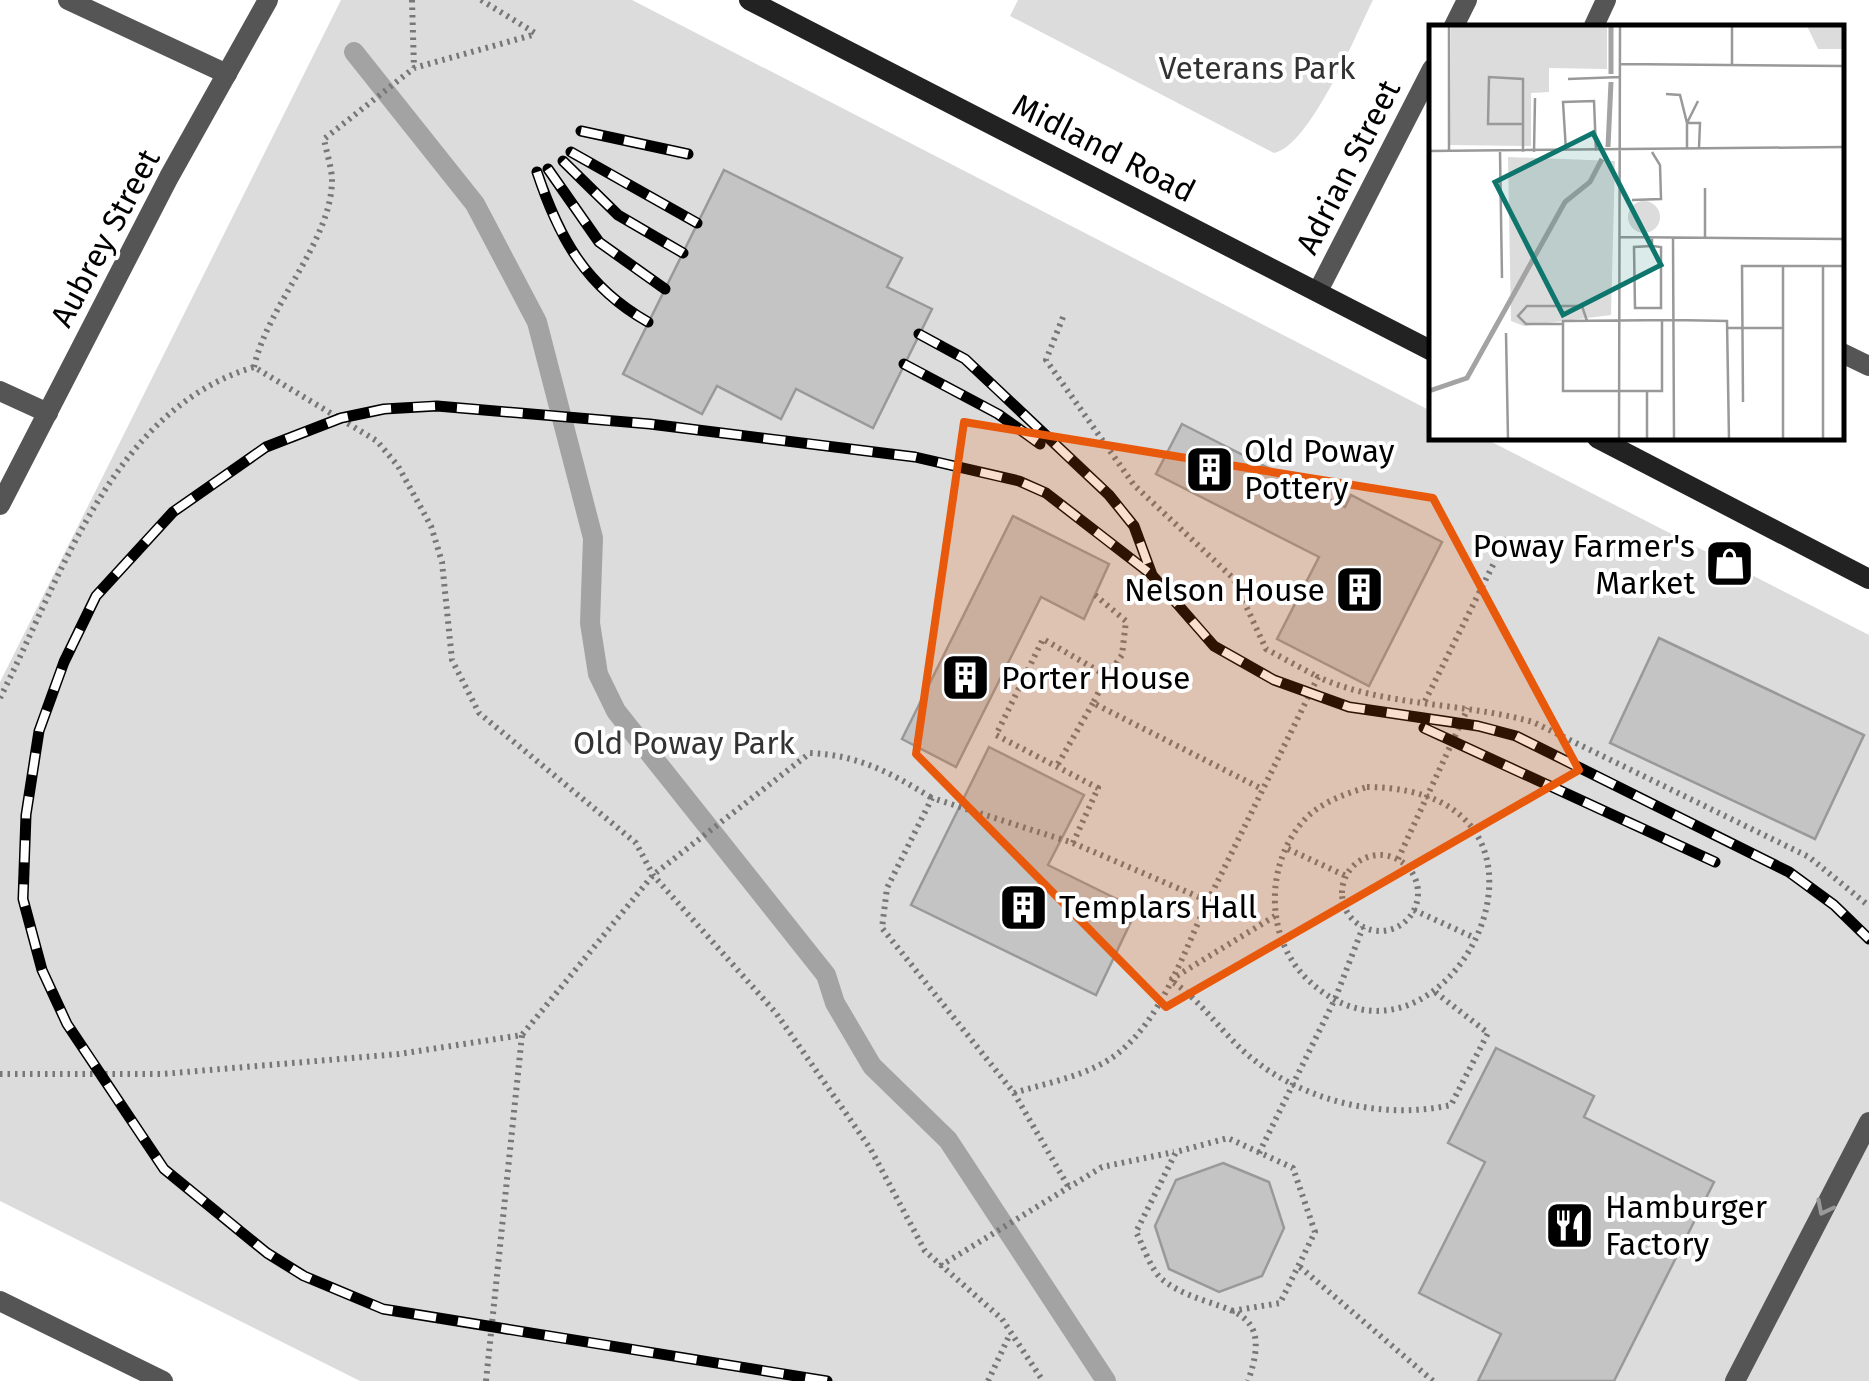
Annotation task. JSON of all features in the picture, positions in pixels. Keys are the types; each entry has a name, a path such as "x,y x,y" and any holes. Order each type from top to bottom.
{"main road":[{"name":"Midland Road","path":"749,0 1429,349"},
{"path":"1602,440 1869,579"}],"street":[{"path":"68,0 227,74"},
{"name":"Aubrey Street","path":"0,506 268,0"},
{"path":"1454,25 1467,0"},
{"path":"1594,25 1606,0"},
{"name":"Adrian Street","path":"1318,292 1429,76"},
{"path":"1844,354 1869,366"},
{"path":"0,391 48,414"},
{"path":"1735,1381 1869,1122"},
{"path":"0,1301 163,1381"}],"path":[{"path":"412,0 414,68"},
{"path":"0,698 118,469 162,419 200,391 254,367 268,323 324,218 332,179 324,139 414,68 536,34 481,0"},
{"path":"1063,316 1046,360 1080,414 1134,485 1233,578 1266,649 1318,677 1363,694 1468,708 1533,722 1793,849 1832,872 1869,906"},
{"path":"254,367 377,441 398,466 431,526 442,562 452,660 471,700 504,738 623,829 653,875 776,1013 870,1148 926,1251 1002,1320 1043,1381"},
{"path":"1424,702 1507,537"},
{"path":"1058,764 1122,654 1126,621 1095,595"},
{"path":"1072,843 1098,788 996,735 1043,638 1107,676"},
{"path":"1014,1093 1108,1060 1142,1030 1318,677"},
{"path":"1093,703 1262,788"},
{"path":"1398,858 1468,708"},
{"path":"486,1381 522,1035 653,875 810,752 844,754 880,767 932,798 1072,843 1208,901"},
{"path":"1367,787 1402,787 1426,796 1464,818 1484,846 1488,908 1475,938 1460,967 1434,992 1403,1009 1368,1008 1336,998 1307,978 1285,950 1275,916 1274,881 1288,849 1305,819 1334,799 1367,787"},
{"path":"932,798 887,888 882,928 1014,1093 1068,1186"},
{"path":"1288,849 1346,876"},
{"path":"1378,854 1398,858 1412,871 1419,890 1414,910 1402,925 1382,932 1363,927 1348,914 1341,896 1346,876 1359,861 1378,854"},
{"path":"1414,910 1475,938"},
{"path":"1170,980 1275,916"},
{"path":"1259,1153 1336,998 1363,927"},
{"path":"1170,980 1253,1059 1294,1084 1365,1108 1451,1104 1488,1032 1434,992"},
{"path":"0,1074 162,1074 400,1054 522,1035"},
{"path":"940,1266 1102,1167 1228,1138 1293,1168 1315,1232 1280,1303 1232,1311"},
{"path":"1176,1152 1136,1232 1161,1279 1232,1311 1255,1329 1258,1345 1248,1381"},
{"path":"1300,1267 1433,1381"},
{"path":"988,1381 1011,1333"}],"highlighted area":[{"path":"964,422 1433,498 1579,770 1166,1007 916,754"}],"green space":[{"name":"Old Poway Park","path":"341,0 632,0 1429,410 1429,440 1488,440 1869,635 1869,1381 360,1381 0,1201 0,682"},
{"name":"Veterans Park","path":"1018,0 1373,0 1317,110 1288,146 1274,153 1010,16"}],"building":[{"path":"724,170 902,258 887,287 932,309 873,428 796,389 781,419 717,386 702,414 623,374"},
{"name":"Nelson House","path":"1182,424 1345,507 1351,495 1442,542 1369,686 1277,639 1319,557 1156,474"},
{"name":"Porter House","path":"1013,516 1109,564 1084,619 1041,597 956,767 902,739"},
{"path":"1659,638 1864,735 1815,839 1610,743"},
{"name":"Templars Hall","path":"989,747 1084,795 1048,865 1137,909 1096,995 911,905"},
{"path":"1496,1048 1594,1096 1584,1117 1714,1182 1614,1381 1478,1381 1501,1334 1419,1293 1485,1162 1448,1143"},
{"path":"1223,1163 1269,1182 1284,1228 1262,1276 1219,1292 1169,1269 1155,1226 1176,1180"}],"waterway":[{"path":"354,52 475,204 537,322 593,538 590,623 598,674 616,711 826,975 835,1003 872,1066 948,1140 1106,1381"}],"railway":[{"path":"581,131 688,154"},
{"path":"571,152 697,223"},
{"path":"563,161 618,215 683,253"},
{"path":"548,169 599,242 665,289"},
{"path":"537,172 565,239 591,277 648,322"},
{"path":"919,334 965,359 1109,495 1134,526 1152,575"},
{"path":"904,364 998,414 1040,444"},
{"path":"827,1381 383,1309 304,1276 267,1253 164,1169 67,1024 42,970 23,899 26,815 39,731 64,662 96,596 173,512 266,447 341,418 384,409 437,406 650,424 915,457 1019,481 1046,493 1152,575 1214,646 1274,680 1349,707 1478,726 1516,736 1789,872 1834,905 1869,939"},
{"path":"1424,728 1715,862"}],"place":[{"name":"Old Poway Pottery","path":"1209,469"},
{"name":"Poway Farmer's Market","path":"1730,564"},
{"name":"Nelson House","path":"1360,590"},
{"name":"Porter House","path":"966,678"},
{"name":"Templars Hall","path":"1024,907"},
{"name":"Hamburger Factory","path":"1570,1225"}]}
